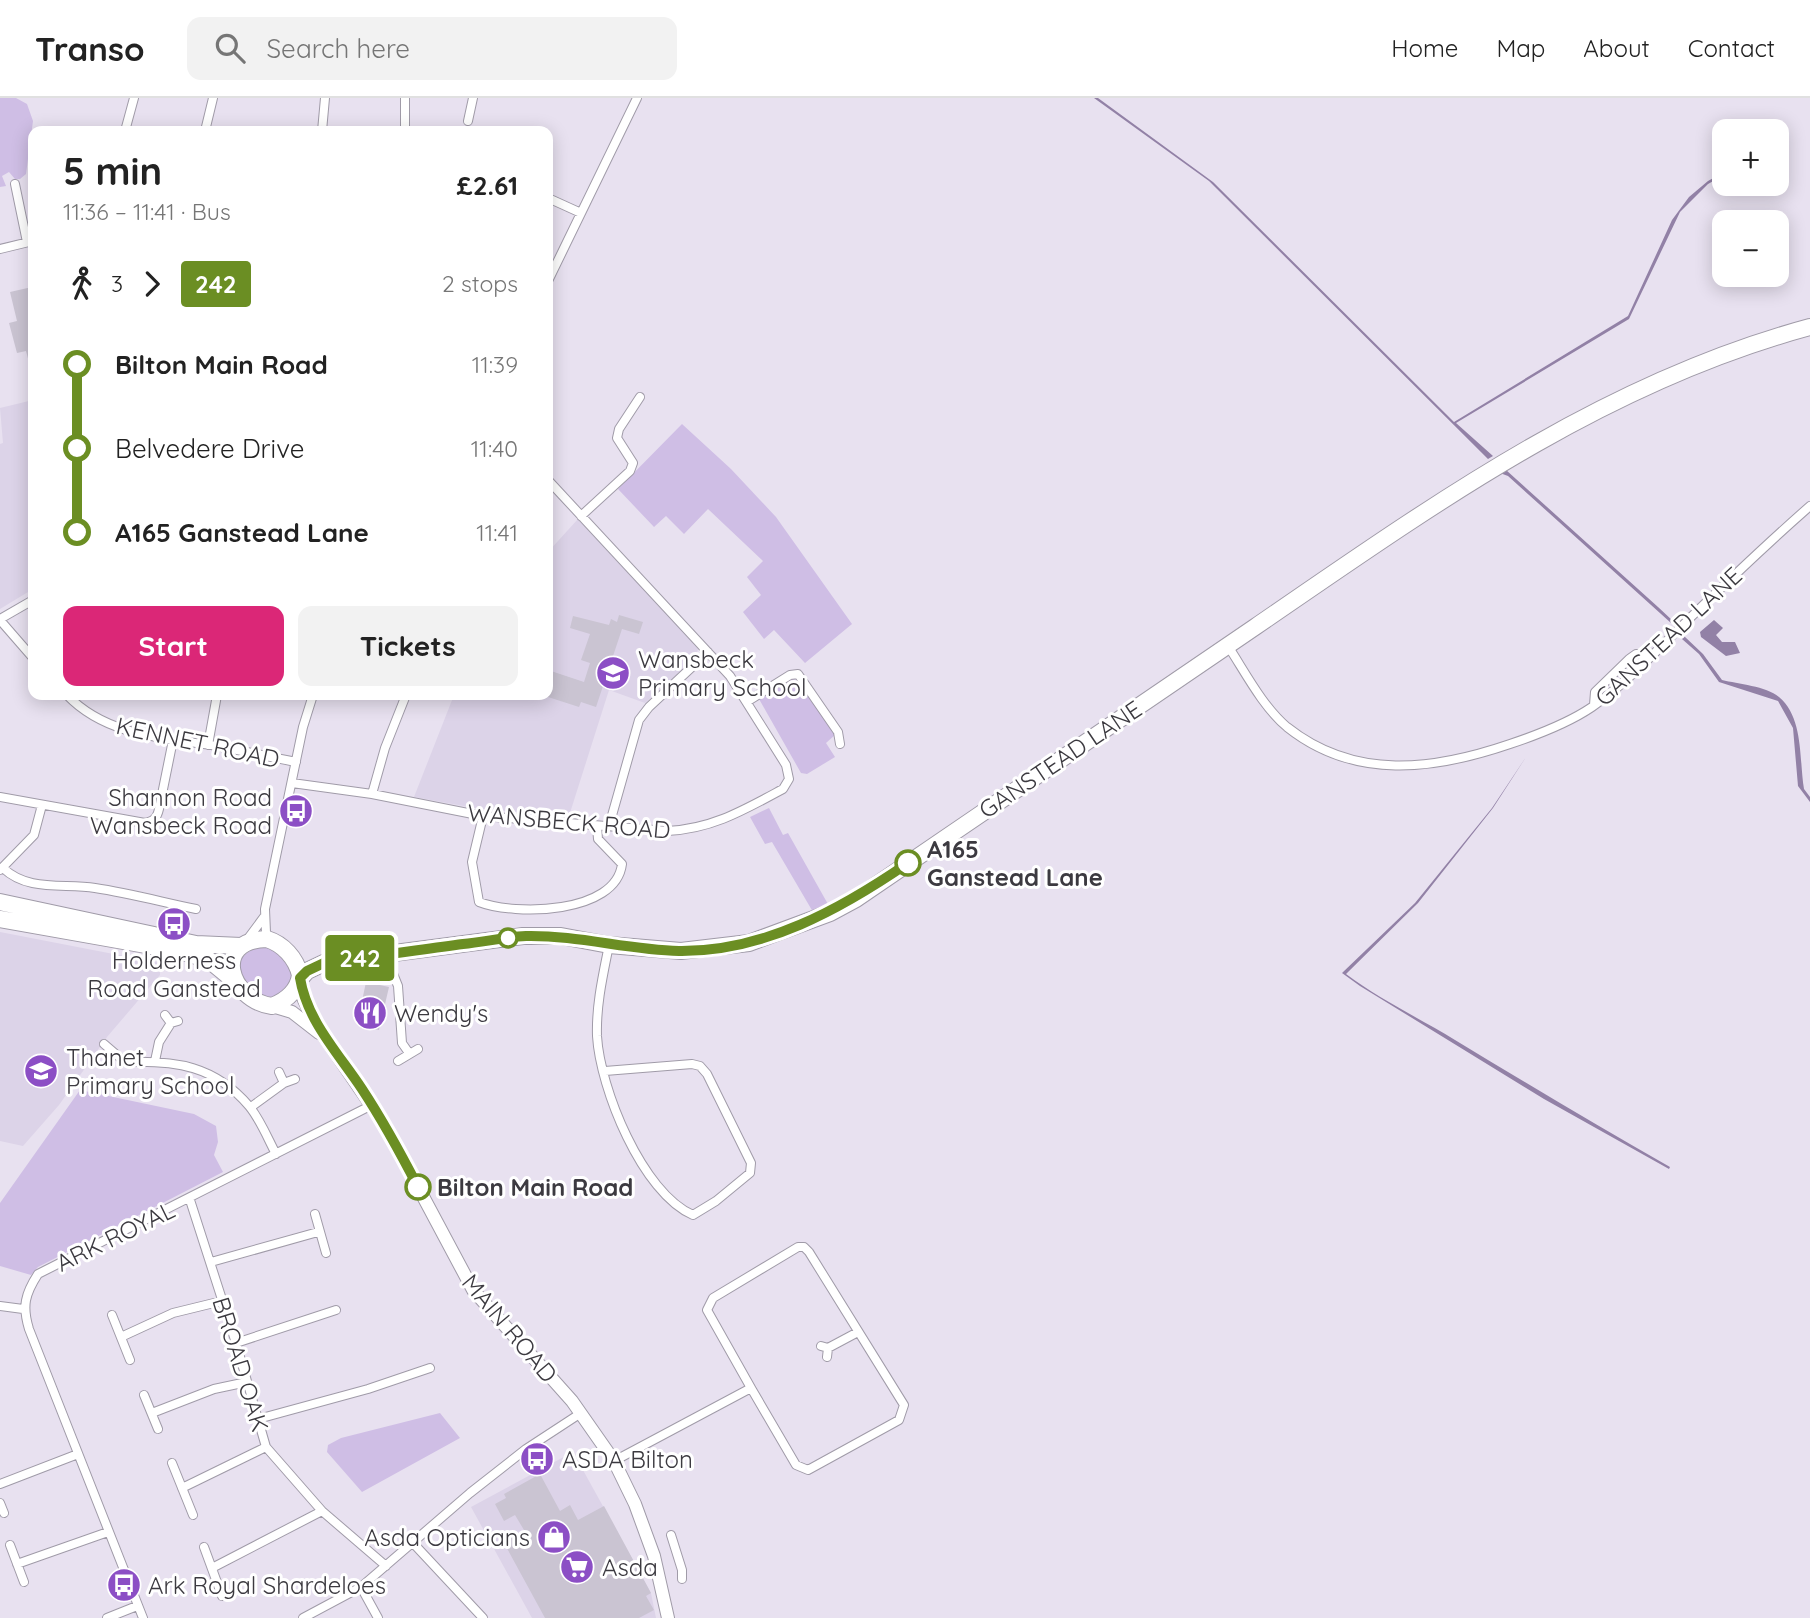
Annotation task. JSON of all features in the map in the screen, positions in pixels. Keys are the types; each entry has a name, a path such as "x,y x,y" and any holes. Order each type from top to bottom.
{"highway":[{"name":"GANSTEAD LANE","path":"300,978 307,971 326,962 523,936 561,936 609,945 681,951 749,943 830,913 856,899 1461,487 1558,430 1625,395 1695,365 1810,327"},
{"path":"0,902 196,944 242,946 259,939 281,947 296,964 300,978 286,999 272,1006 257,1002 209,960 180,951 0,919"},
{"path":"237,983 231,964 242,946"},
{"name":"GANSTEAD LANE","path":"281,947 326,962"}],"main road":[{"name":"MAIN ROAD","path":"300,978 303,996 311,1014 372,1105 473,1290 581,1413 614,1461 635,1504 654,1556 668,1618"},
{"name":"MAIN ROAD","path":"272,1006 296,1015 333,1045"}],"street":[{"path":"126,126 134,98"},
{"path":"206,126 213,98"},
{"path":"322,126 325,98"},
{"path":"405,98 405,126"},
{"path":"468,121 473,98"},
{"path":"553,271 637,98"},
{"path":"15,184 28,234"},
{"path":"553,200 581,212"},
{"path":"0,249 28,242"},
{"path":"580,516 630,471 634,463 632,457 617,438 619,429 640,397"},
{"name":"WANSBECK ROAD","path":"292,783 372,794 483,816 667,831 694,830 718,822 783,789 789,779 786,765 748,701 708,652 553,487"},
{"name":"GANSTEAD LANE","path":"1228,646 1287,727 1348,759 1399,767 1443,764 1530,737 1571,719 1594,705 1654,654 1744,565 1810,506"},
{"path":"28,603 0,620 28,652"},
{"path":"608,826 639,720 649,707 708,652"},
{"path":"1594,705 1595,692 1629,659 1636,654 1654,654"},
{"path":"748,701 790,675 798,674 838,732 839,744"},
{"name":"KENNET ROAD","path":"72,700 102,722 173,740 296,762"},
{"path":"208,745 216,700"},
{"path":"281,947 268,937 264,916 312,700"},
{"path":"372,794 404,700"},
{"path":"0,797 145,823 152,821 157,817 173,740"},
{"path":"41,805 34,835 7,860 2,869 12,877 56,888 95,888 182,909 196,909"},
{"path":"483,816 472,862 479,902 490,906 548,909 598,897 621,875 622,864 598,839 597,826"},
{"path":"242,946 264,916"},
{"path":"605,1071 692,1064 700,1066 707,1074 751,1163 750,1173 716,1201 692,1215 678,1209 642,1168 618,1117 605,1071 597,1038 598,1001 609,945"},
{"path":"385,954 398,986 402,1043 409,1053"},
{"path":"155,1060 159,1042 172,1020"},
{"path":"104,1044 125,1062 155,1060 182,1063 209,1073 251,1107 276,1154"},
{"path":"398,1060 418,1049"},
{"path":"279,1072 284,1083"},
{"path":"251,1107 284,1083 295,1079"},
{"name":"ARK ROYAL","path":"23,1309 27,1291 38,1274 190,1200 372,1105"},
{"name":"BROAD OAK","path":"190,1200 266,1447 322,1511 386,1566"},
{"path":"315,1214 326,1253"},
{"path":"211,1262 318,1232"},
{"path":"798,1247 804,1247 810,1252 904,1405 899,1420 808,1471 796,1465 751,1388 707,1310 713,1298 798,1247"},
{"path":"121,1337 173,1313 222,1301"},
{"path":"0,1306 23,1309 143,1618"},
{"path":"236,1343 324,1309 336,1310"},
{"path":"112,1315 130,1360"},
{"path":"825,1350 858,1332"},
{"path":"410,1364 413,1374"},
{"path":"258,1419 430,1368"},
{"path":"152,1413 214,1389 247,1382"},
{"path":"614,1461 751,1388"},
{"path":"145,1395 158,1429"},
{"path":"303,1618 361,1587 445,1513 526,1449 581,1413"},
{"path":"183,1488 266,1447"},
{"path":"0,1484 78,1454"},
{"path":"172,1464 193,1515"},
{"path":"0,1503 4,1513"},
{"path":"212,1567 322,1511"},
{"path":"17,1564 108,1532"},
{"path":"671,1535 682,1570 682,1579"},
{"path":"414,1543 483,1618"},
{"path":"10,1545 24,1582"},
{"path":"204,1547 222,1597"},
{"path":"361,1587 378,1618"},
{"path":"107,1618 137,1606"}],"shaded area":[{"path":"0,98 16,98 27,104 33,121 32,126 28,126 26,174 15,179 9,172 2,176 6,186 0,187"},
{"path":"1094,98 1098,98 1213,182 1454,422 1628,316 1672,220 1689,197 1712,179 1680,212 1629,319 1456,423 1493,456 1488,459 1209,181"},
{"path":"28,401 28,592 0,609 0,444 3,443 0,408"},
{"path":"682,424 731,469 776,517 852,624 805,663 774,630 764,639 743,612 761,595 747,577 763,561 708,509 684,534 666,516 654,527 618,489"},
{"path":"1506,470 1673,621 1671,623 1508,476 1500,473"},
{"name":"Wansbeck Primary School","path":"578,519 698,649 696,657 645,703 609,690 569,816 480,809 414,797 452,700 553,700 553,546"},
{"path":"1714,620 1723,628 1716,635 1722,642 1735,642 1740,653 1726,656 1701,637 1700,632"},
{"path":"1684,636 1703,654 1722,680 1767,690 1787,706 1797,728 1804,789 1810,802 1798,786 1793,728 1778,701 1719,682 1699,654 1682,639"},
{"path":"792,679 800,681 836,734 826,743 835,757 807,774 801,773 759,699"},
{"path":"1526,757 1493,808 1418,903 1346,974 1385,1000 1670,1167 1669,1169 1544,1099 1360,986 1342,973 1415,903 1492,808"},
{"path":"769,808 783,835 788,833 829,906 813,912 772,842 765,844 750,817"},
{"name":"Thanet Primary School","path":"0,932 160,963 160,975 107,1037 59,1105 23,1146 0,1141"},
{"path":"264,945 278,951 293,970 290,990 267,1000 247,987 239,973 240,961 244,956"},
{"path":"80,1090 194,1114 216,1126 218,1142 214,1155 223,1172 38,1267 31,1275 0,1266 0,1203"},
{"path":"440,1413 460,1438 362,1492 327,1452 328,1445 341,1438"},
{"name":"Asda","path":"573,1452 651,1593 656,1618 532,1618 471,1507"}],"building":[{"path":"28,288 28,359 26,351 17,353 9,323 17,321 10,292"},
{"name":"Wansbeck Primary School","path":"619,615 643,622 639,634 622,629 596,707 581,702 579,707 553,699 553,672 584,682 590,663 581,660 590,634 570,628 573,616 609,625 611,619 617,622"},
{"name":"Wendy's","path":"366,982 389,987 379,1030 357,1025"},
{"name":"Asda","path":"540,1474 560,1511 570,1505 578,1520 604,1506 651,1593 646,1596 654,1610 639,1618 545,1618 503,1541 524,1530 515,1515 504,1521 495,1504 506,1498 504,1494"}],"bus line":[{"name":"242","path":"418,1187 386,1127 333,1045 315,1023 302,991 300,978 307,971 326,962 523,936 561,936 609,945 681,951 749,943 830,913 856,899 908,863"}],"place":[{"name":"Wansbeck Primary School","path":"613,673"},
{"name":"Shannon Road Wansbeck Road","path":"296,811"},
{"name":"A165 Ganstead Lane","path":"908,863"},
{"name":"Holderness Road Ganstead","path":"174,924"},
{"name":"Wendy's","path":"370,1013"},
{"name":"Thanet Primary School","path":"41,1071"},
{"name":"Bilton Main Road","path":"418,1187"},
{"name":"ASDA Bilton","path":"537,1459"},
{"name":"Asda Opticians","path":"554,1537"},
{"name":"Asda","path":"577,1567"},
{"name":"Ark Royal Shardeloes","path":"124,1585"}]}
